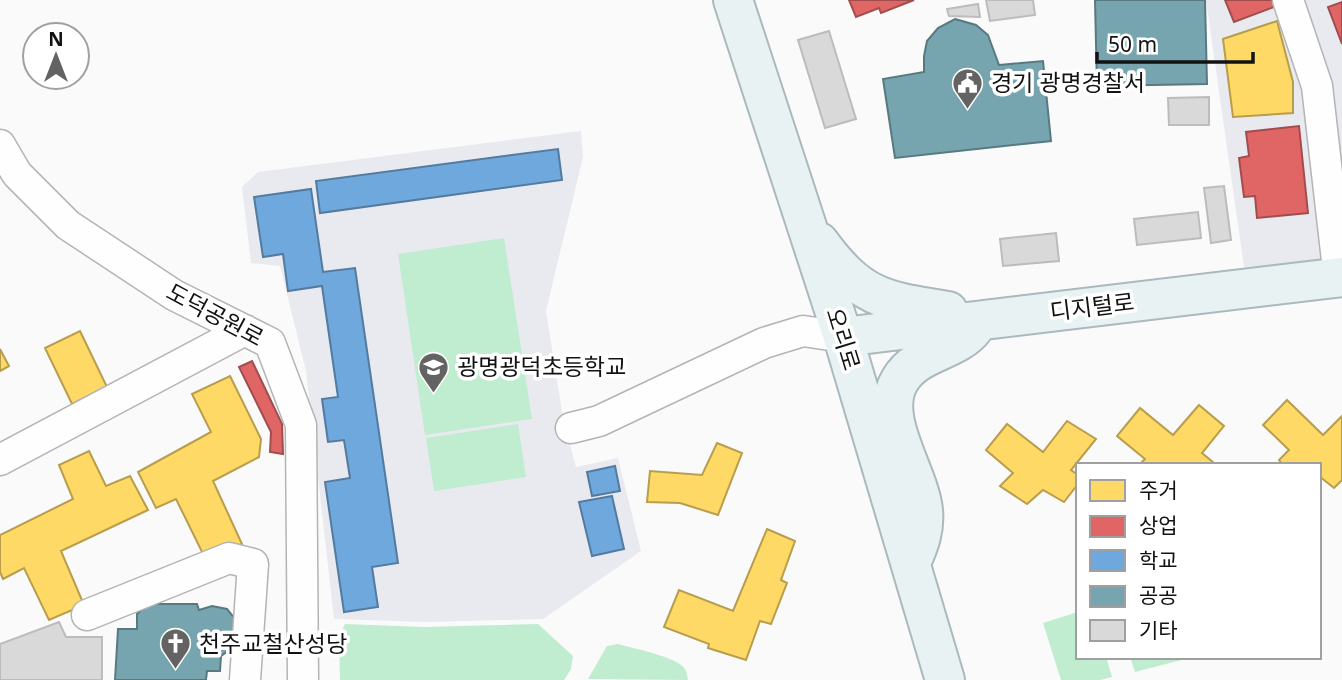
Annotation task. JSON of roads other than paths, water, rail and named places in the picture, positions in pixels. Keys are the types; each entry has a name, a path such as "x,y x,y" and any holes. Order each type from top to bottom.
{"main road":[{"name":"오리로","path":"733,0 843,337 945,680"},
{"path":"806,224 844,274 876,295 896,303 985,320"},
{"name":"디지털로","path":"843,337 1340,278"},
{"path":"911,565 923,536 923,510 895,417 896,387 915,364 961,339 985,320"}],"street":[{"path":"1288,0 1330,84 1340,278"},
{"name":"도덕공원로","path":"0,145 17,173 68,225 174,295 270,343 301,425 303,680"},
{"path":"0,460 245,330"},
{"path":"571,428 599,421 764,343 803,331 843,337"},
{"path":"87,615 229,558 253,564 245,680"}],"place":[{"name":"경기 광명경찰서","path":"968,110"},
{"name":"광명광덕초등학교","path":"434,394"},
{"name":"천주교철산성당","path":"176,671"}]}
